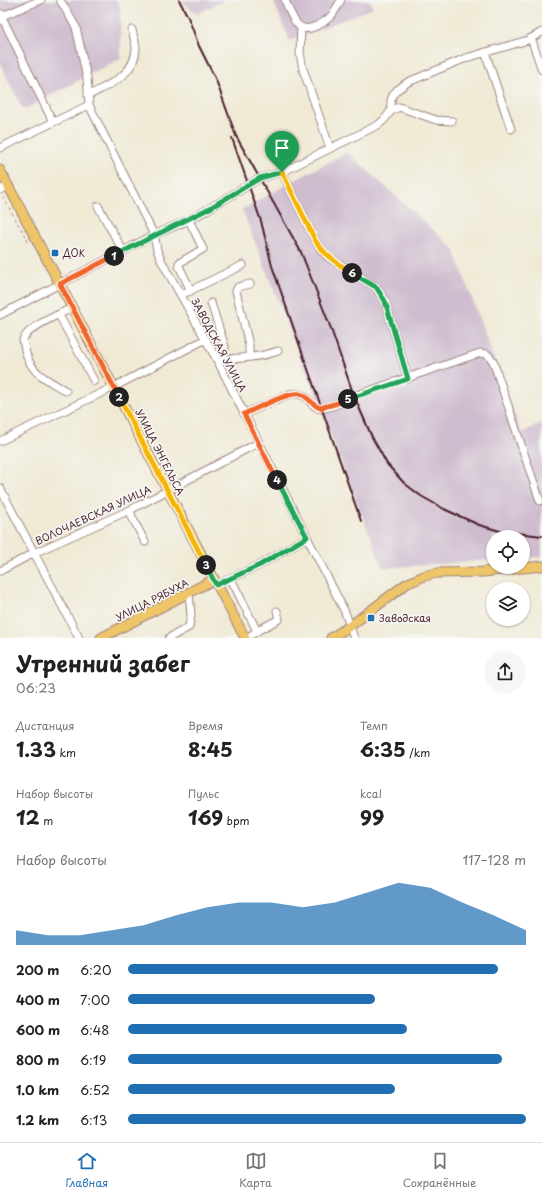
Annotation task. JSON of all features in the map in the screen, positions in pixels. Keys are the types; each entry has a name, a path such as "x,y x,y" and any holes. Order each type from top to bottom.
{"main road":[{"name":"УЛИЦА ЭНГЕЛЬСА","path":"0,170 3,189 60,284 215,583 246,638"},
{"path":"331,638 350,626 399,589 424,576 437,573 483,572 542,566"},
{"name":"УЛИЦА РЯБУХА","path":"101,638 189,593 215,583"}],"street":[{"path":"41,0 1,15 53,122"},
{"path":"0,148 89,105 86,78 76,27 60,0"},
{"path":"285,0 297,25 310,28 324,22 330,17 341,0"},
{"path":"301,27 300,53 303,69 330,148"},
{"path":"88,96 117,80 132,67 136,47 132,30"},
{"path":"392,111 391,100 393,95 396,90 408,82 466,58 528,40 542,32"},
{"path":"531,38 542,70"},
{"path":"485,52 512,129"},
{"name":"ЗАВОДСКАЯ УЛИЦА","path":"89,105 154,235 159,256 216,358 345,612 354,638"},
{"path":"0,315 122,251 189,220 260,178 282,172 382,123 396,108 402,108 436,120 452,121"},
{"path":"282,172 321,250 337,264 376,287 385,301 408,379"},
{"path":"98,206 122,251"},
{"path":"189,220 203,249 179,263 191,291"},
{"path":"181,296 243,265"},
{"path":"250,284 238,287 236,291 249,345 250,356"},
{"path":"211,303 225,347 224,352 216,358"},
{"path":"66,391 44,378 32,367 26,356 23,340 27,333 72,308"},
{"path":"60,315 94,381"},
{"path":"0,440 114,387 206,339"},
{"path":"216,358 234,358 269,354 278,351"},
{"path":"244,414 295,393 305,396 318,408 323,408 480,353 487,354 493,361 540,501"},
{"name":"ВОЛОЧАЕВСКАЯ УЛИЦА","path":"0,571 34,553 130,510 258,443"},
{"path":"0,488 79,638"},
{"path":"130,510 145,542"},
{"path":"215,583 231,579 260,565 307,537"},
{"path":"231,579 257,632"},
{"path":"169,638 188,628 190,625 191,610 189,593"},
{"path":"246,638 279,619 277,611"}],"path":[{"path":"3,189 30,246"}],"shaded area":[{"path":"0,0 117,0 120,6 121,58 23,110 0,63"},
{"path":"180,0 225,0 197,14"},
{"path":"273,0 369,0 373,8 290,41"},
{"path":"347,152 454,249 521,433 542,423 542,557 530,558 530,530 486,530 486,561 383,568 242,209"}],"railway":[{"path":"179,0 216,80 236,136 301,252 330,326 354,396 372,437 387,464 404,483 421,496 444,509 479,525 500,531 542,536"},
{"path":"232,138 261,221 272,266 361,521"}],"place":[{"name":"ДОК","path":"55,253"},
{"name":"Заводская","path":"371,618"}],"route":[{"path":"282,172 321,250 337,264 376,287 385,301 408,379 354,396 323,408 318,408 305,396 295,393 244,414 307,537 260,565 216,585 60,284 154,235 189,220 260,178 282,172"}]}
